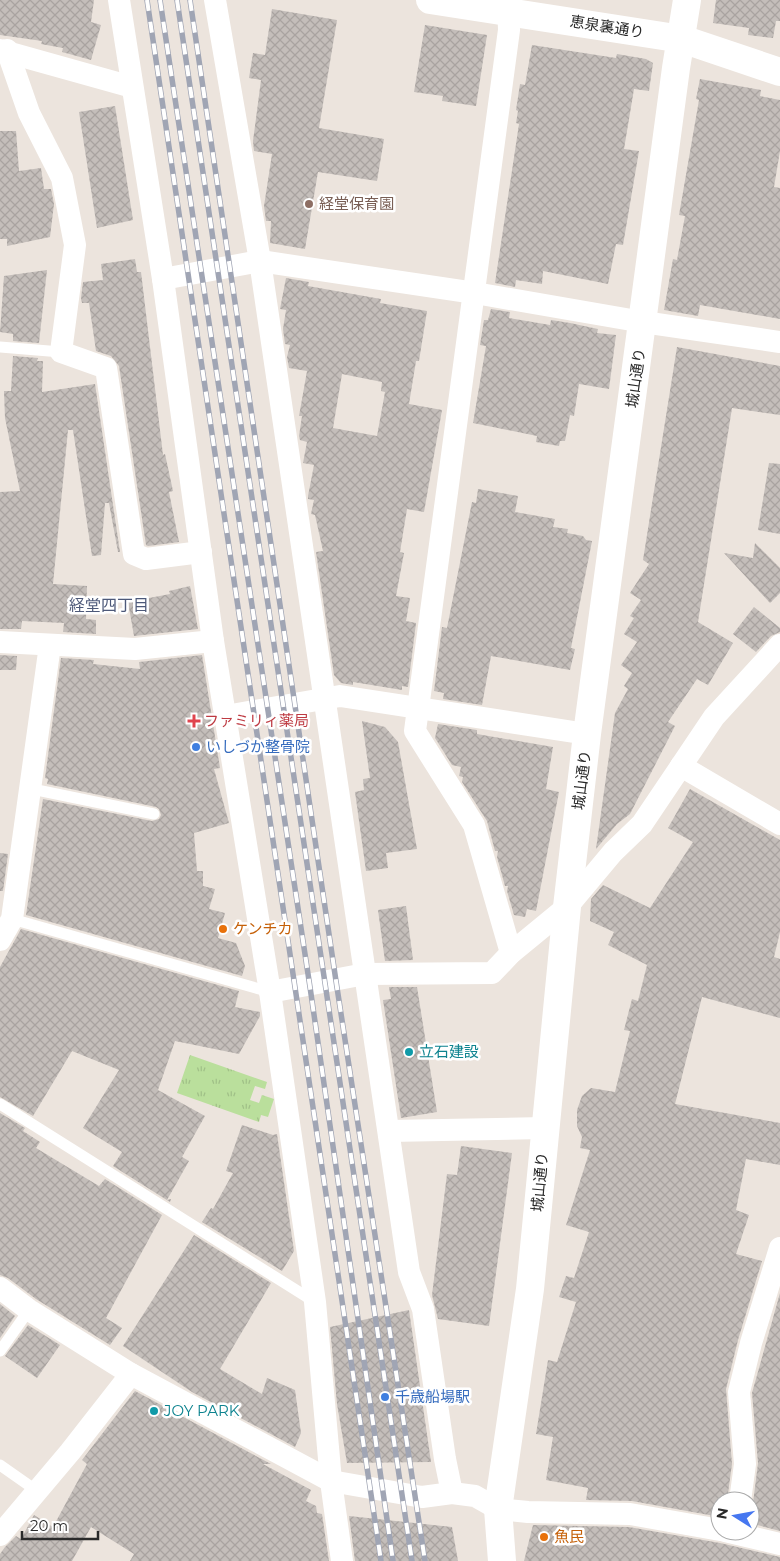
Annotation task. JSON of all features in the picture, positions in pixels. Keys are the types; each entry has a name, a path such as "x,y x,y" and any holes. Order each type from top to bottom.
{"street":[{"path":"120,0 132,88 163,279 213,641 270,992 315,1302 331,1482 342,1561"},
{"path":"215,0 260,261 323,700 366,974 409,1272 423,1309 445,1459 452,1493"},
{"name":"恵泉裏通り","path":"430,0 508,6 682,39 780,72"},
{"name":"城山通り","path":"502,1561 498,1508 530,1289 567,907 587,734 676,68 687,0"},
{"path":"508,6 509,30 476,293 414,731 474,825 511,953"},
{"path":"3,50 132,88"},
{"path":"3,50 29,113 62,178 75,246 61,352 106,368 134,554 146,559 201,552"},
{"path":"163,279 260,261 476,293 643,322 780,342"},
{"path":"0,642 135,649 213,641"},
{"path":"0,940 12,919 32,789 50,645"},
{"path":"270,992 366,974 492,973 511,953 567,907 613,852 642,824 714,717 780,645"},
{"path":"226,716 340,696 587,734"},
{"path":"681,766 780,824"},
{"path":"389,1132 545,1128"},
{"path":"741,1491 745,1464 739,1392 751,1343 780,1248"},
{"path":"0,1288 29,1310 131,1374 331,1482 422,1497 452,1493 475,1496 498,1508 528,1512 630,1514 710,1528"},
{"path":"0,1535 131,1374"},
{"path":"760,1539 780,1544"}],"lane":[{"path":"0,347 61,352"},
{"path":"32,789 154,814"},
{"path":"12,919 270,992"},
{"path":"0,1104 315,1302"},
{"path":"0,1351 29,1310"},
{"path":"0,1465 37,1491"}],"green space":[{"path":"190,1055 267,1082 265,1089 255,1086 250,1100 259,1103 262,1095 274,1099 268,1117 261,1115 259,1122 177,1093"}],"building":[{"path":"0,0 94,0 91,22 101,25 91,60 62,52 63,48 41,44 42,41 0,35"},
{"path":"716,0 780,0 780,21 776,21 773,38 748,35 749,28 713,23"},
{"path":"272,9 337,20 319,128 384,139 377,181 318,172 305,249 270,243 271,221 266,221 264,206 272,154 254,151 253,141 261,80 249,78 253,53 265,55"},
{"path":"425,25 487,35 476,106 442,101 443,96 414,92"},
{"path":"532,45 616,58 617,54 646,59 653,63 649,91 634,89 624,149 639,151 623,245 616,244 608,284 543,271 542,284 516,280 515,287 495,283 519,124 516,123 518,111 516,110 520,84 525,85"},
{"path":"700,79 761,90 760,96 780,100 780,151 774,187 780,188 780,319 700,305 698,316 664,310 673,259 677,260 685,216 679,215 699,100 696,99"},
{"path":"115,106 133,220 97,228 79,112"},
{"path":"0,131 16,131 19,171 41,168 44,189 51,189 54,204 50,237 7,246 7,239 0,239"},
{"path":"135,259 137,272 141,272 163,455 165,454 173,491 169,492 179,542 148,546 146,545 119,366 111,356 96,351 89,303 82,303 81,298 83,282 103,280 101,264"},
{"path":"47,270 39,343 13,341 13,334 0,332 4,276"},
{"path":"286,278 309,282 308,286 381,299 380,303 427,311 419,361 416,361 409,404 442,410 424,512 407,509 400,552 404,553 396,596 410,598 406,621 416,623 408,687 402,686 402,690 353,682 353,685 341,683 334,675 316,552 323,551 315,515 311,514 314,500 308,499 314,465 303,463 307,442 300,440 299,436 302,416 299,416 307,371 289,368 287,357 290,345 285,344 283,329 286,310 280,309","holes":["342,374 382,382 381,391 385,392 377,436 333,428"]},
{"path":"491,309 510,312 509,318 550,325 551,320 570,323 598,329 597,333 616,335 609,389 579,384 574,416 570,415 565,441 560,441 559,446 536,442 537,436 473,423 486,346 480,345 484,320 488,320"},
{"path":"677,347 780,366 780,415 732,408 698,622 733,643 708,685 697,679 668,722 675,726 630,814 617,824 596,849 615,713 628,689 624,686 632,673 621,665 637,642 624,634 634,618 630,616 641,600 630,593 649,564 643,560"},
{"path":"13,356 38,358 37,361 43,361 42,392 95,384 120,552 118,552 109,503 105,503 101,555 92,556 73,430 68,430 53,584 87,586 86,619 96,620 96,634 63,632 64,623 22,621 21,629 0,629 0,492 20,491 5,418 4,391 11,391"},
{"path":"769,463 780,464 780,534 758,530"},
{"path":"478,489 518,496 515,512 555,519 553,527 568,529 567,533 583,536 586,540 592,541 571,648 575,649 570,670 491,656 482,705 443,699 444,693 434,691 442,627 447,628 472,502 476,503"},
{"path":"755,543 780,568 780,593 770,603 724,553 753,558"},
{"path":"190,586 198,629 134,636 128,602 170,594 169,591"},
{"path":"754,607 780,628 780,632 771,636 756,652 733,634"},
{"path":"0,655 17,656 16,670 0,670"},
{"path":"202,655 220,768 214,769 229,823 194,833 197,871 203,871 203,886 215,889 209,909 225,913 218,938 236,943 245,966 242,976 26,915 43,799 152,821 159,819 161,815 156,807 47,784 48,779 45,778 61,658 94,660 93,664 140,669 139,662"},
{"path":"362,721 385,727 398,742 417,849 386,853 388,868 366,871 355,792 364,790 363,779 370,778"},
{"path":"438,724 477,730 477,734 553,747 546,789 559,792 536,911 527,909 525,917 514,915 507,891 508,886 505,886 497,857 498,851 495,851 487,821 462,782 463,777 459,776 461,767 452,765 435,738"},
{"path":"690,789 780,840 780,932 774,957 780,959 780,1018 702,997 675,1104 780,1123 780,1165 746,1159 736,1210 749,1215 736,1254 762,1261 738,1340 726,1389 732,1464 728,1491 710,1491 710,1515 632,1501 586,1500 588,1488 546,1480 553,1437 536,1434 548,1360 557,1362 576,1302 559,1297 566,1276 574,1278 589,1232 566,1225 590,1150 580,1148 582,1137 577,1126 577,1110 582,1096 591,1088 615,1092 630,1031 624,1030 632,999 638,1001 647,965 608,945 614,932 590,921 591,899 603,885 650,908 693,842 668,828"},
{"path":"0,853 8,854 3,891 0,891"},
{"path":"406,906 413,960 385,961 378,910"},
{"path":"21,929 239,991 235,1007 260,1012 260,1016 239,1054 175,1041 158,1090 205,1116 182,1157 189,1161 167,1200 171,1199 170,1202 113,1166 122,1152 83,1128 119,1070 72,1051 33,1116 0,1097 0,967"},
{"name":"立石建設","path":"389,987 417,987 437,1112 401,1118 383,1000 391,999"},
{"path":"0,1113 25,1128 23,1131 40,1142 36,1148 99,1186 105,1179 162,1215 106,1318 122,1328 110,1345 36,1299 8,1278 0,1275"},
{"path":"242,1125 273,1135 277,1134 294,1251 282,1271 202,1222 211,1208 213,1209 233,1173 226,1171"},
{"path":"461,1146 512,1153 489,1326 438,1319 432,1295 447,1174 457,1175"},
{"path":"194,1235 271,1283 220,1369 262,1394 267,1378 295,1390 301,1433 295,1447 192,1392 123,1346"},
{"path":"780,1293 780,1531 760,1526 760,1491 754,1491 758,1463 752,1393"},
{"path":"0,1304 15,1316 0,1338"},
{"path":"409,1310 431,1462 347,1463 337,1404 330,1327"},
{"path":"28,1325 60,1345 37,1378 5,1356"},
{"path":"135,1391 271,1464 263,1464 311,1490 306,1501 316,1506 317,1513 322,1514 329,1561 130,1561 134,1554 91,1527 72,1561 0,1561 0,1554 5,1547 16,1536 21,1539 34,1515 53,1527 87,1464 82,1460"},
{"path":"349,1516 452,1527 458,1561 355,1561"},
{"path":"533,1525 629,1527 720,1543 780,1557 780,1561 524,1561"}],"railway":[{"path":"147,0 381,1561"},
{"path":"160,0 310,987 393,1561"},
{"path":"177,0 412,1561"},
{"path":"190,0 336,981 425,1561"}],"place":[{"name":"経堂保育園","path":"309,204"},
{"name":"ファミリィ薬局","path":"194,721"},
{"name":"いしづか整骨院","path":"196,747"},
{"name":"ケンチカ","path":"223,929"},
{"name":"立石建設","path":"409,1052"},
{"name":"千歳船場駅","path":"385,1397"},
{"name":"JOY PARK","path":"154,1411"},
{"name":"魚民","path":"544,1537"}],"district":[{"name":"経堂四丁目","path":"109,605"}]}
